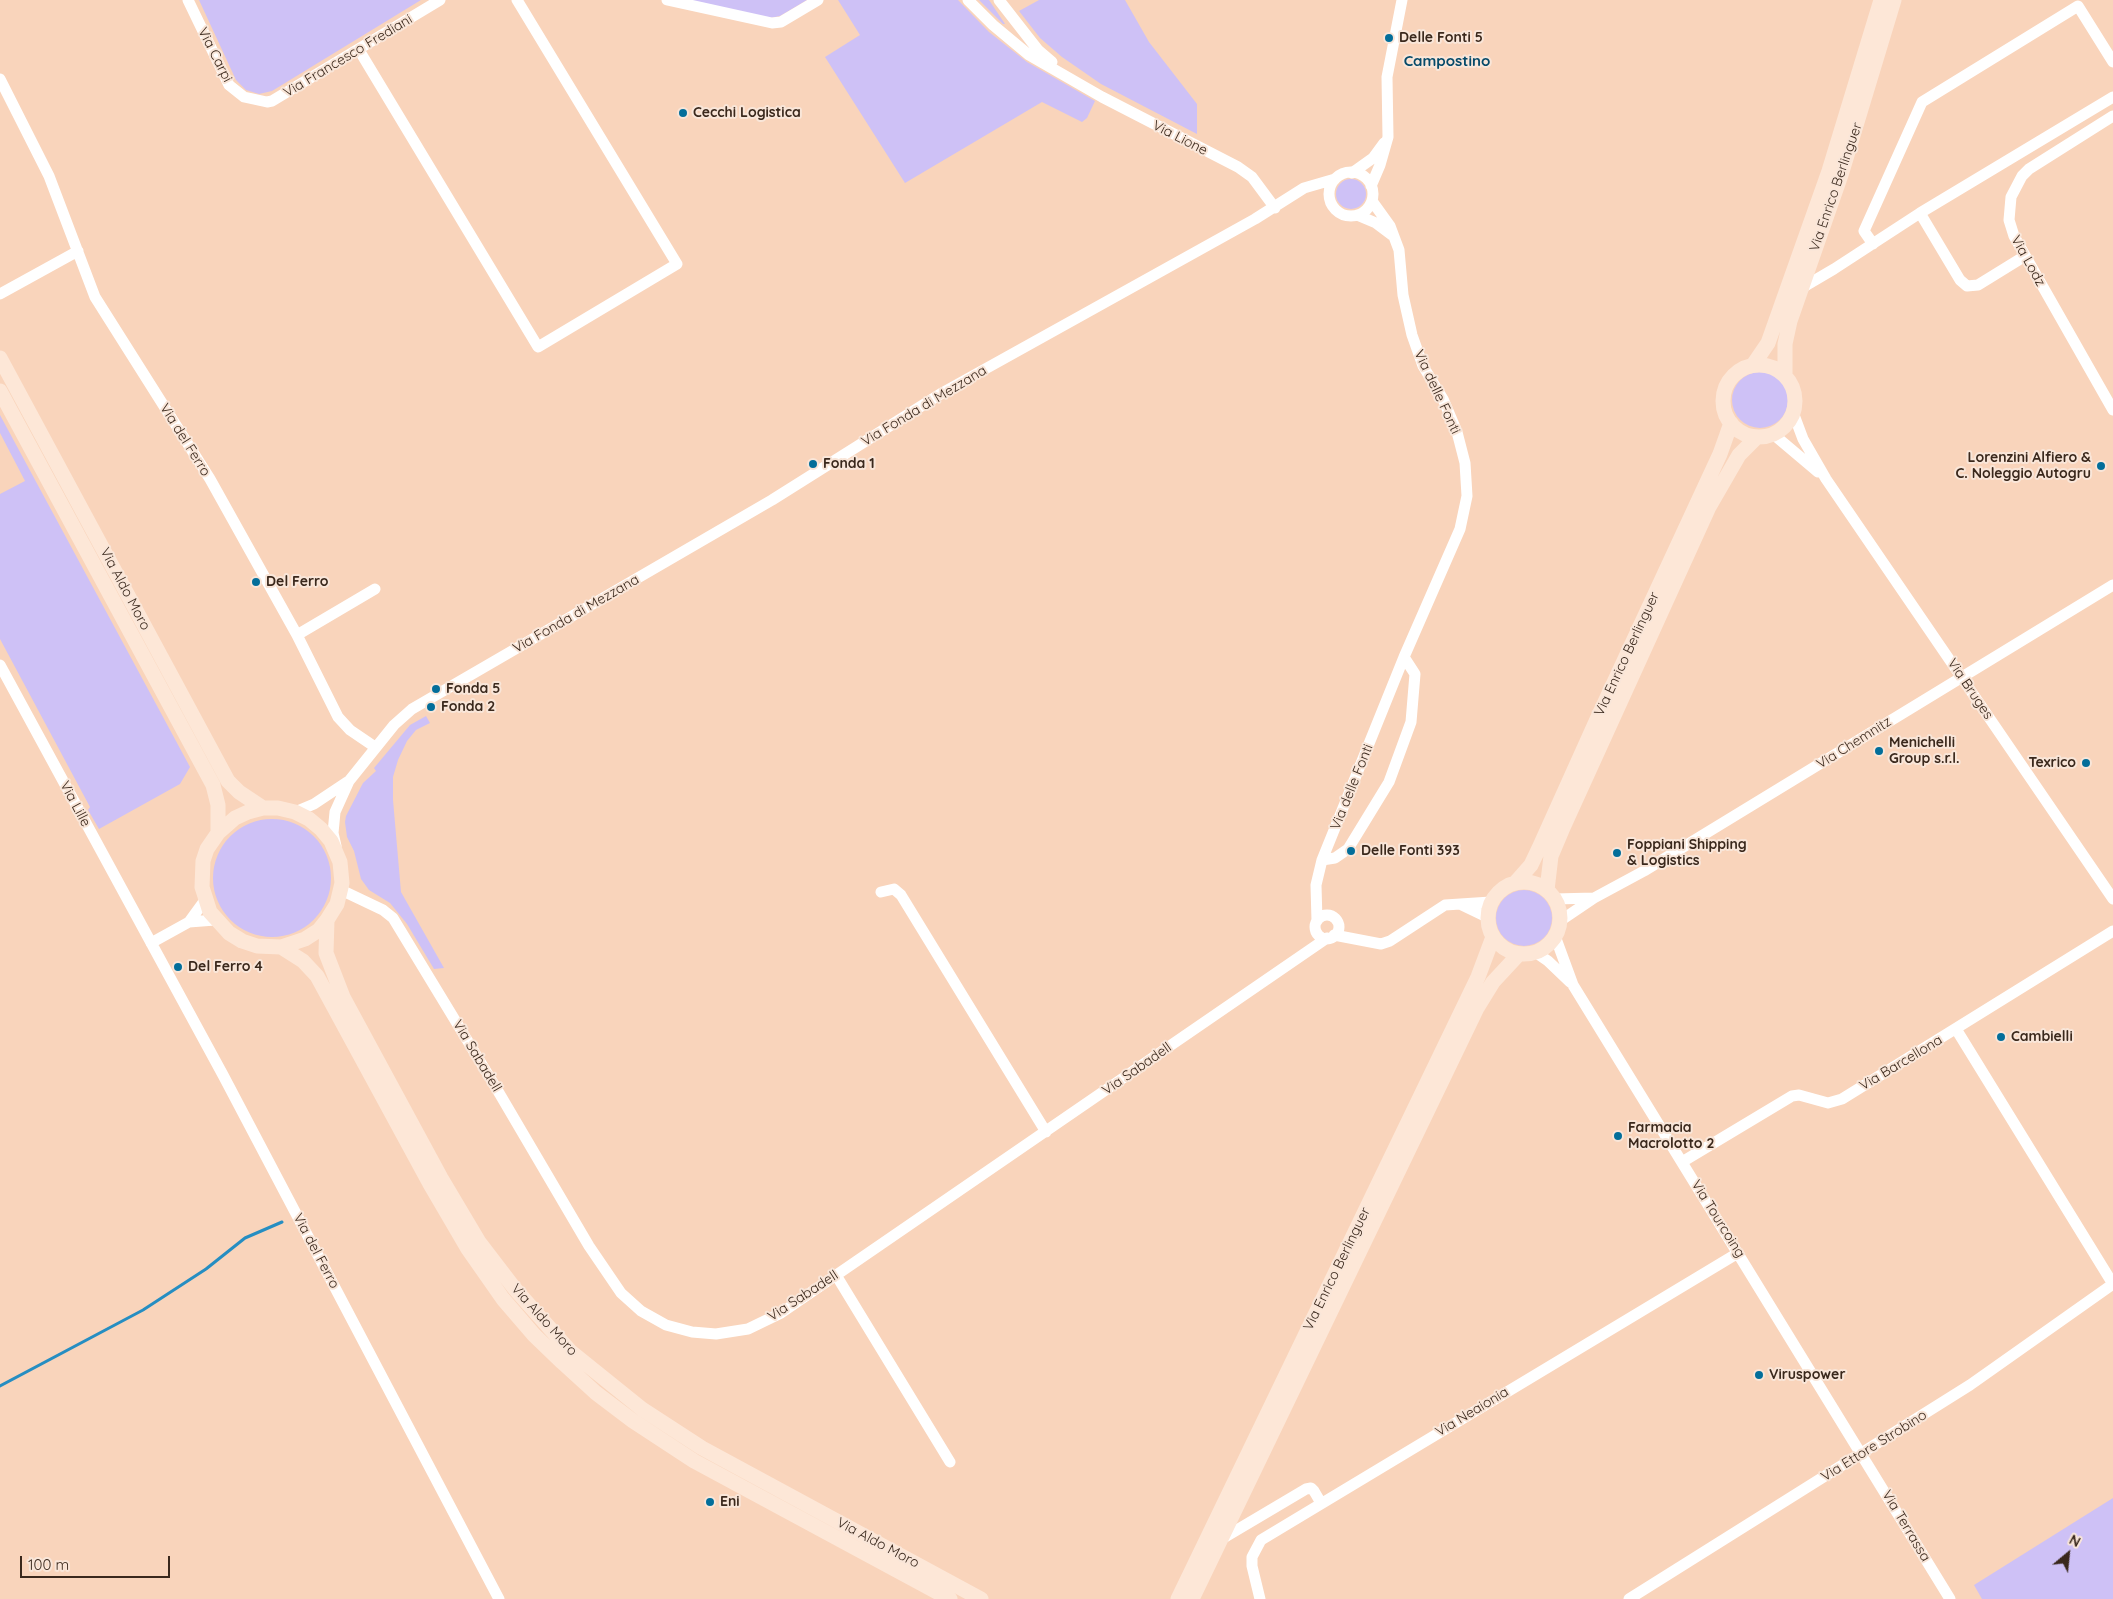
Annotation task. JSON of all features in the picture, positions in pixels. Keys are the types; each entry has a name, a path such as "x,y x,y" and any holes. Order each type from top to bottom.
{"main road":[{"name":"Via Enrico Berlinguer","path":"1491,902 1502,889 1516,882 1531,865 1720,454 1731,423 1724,410 1723,402 1727,385 1737,372 1753,365 1768,343 1826,180 1881,0"},
{"name":"Via Enrico Berlinguer","path":"1794,414 1796,404 1794,392 1785,375 1786,336 1800,289 1841,174 1894,0"},
{"name":"Via Aldo Moro","path":"0,358 228,781 239,792 263,808"},
{"path":"1753,365 1773,368 1785,375"},
{"name":"Via Aldo Moro","path":"0,391 213,785 218,805 218,833"},
{"path":"1731,423 1742,432 1757,437 1774,434 1784,427 1794,414"},
{"name":"Via Enrico Berlinguer","path":"1560,921 1559,910 1551,894 1551,856 1709,507 1739,455 1757,437"},
{"name":"Via Aldo Moro","path":"263,808 278,808 295,812 309,819 322,829 331,841 338,856 342,876 337,904 319,930 305,939 281,947 257,946 242,941 228,933 216,920 205,900 202,868 208,849 218,833 235,818 248,812 263,808"},
{"path":"1516,882 1533,882 1551,894"},
{"path":"1491,902 1488,917 1493,937 1504,948 1519,954 1535,952 1549,944 1555,936 1560,921"},
{"name":"Via Aldo Moro","path":"327,920 325,937 328,963 343,997 441,1178 480,1242 515,1289 570,1351 642,1410 702,1448 981,1599"},
{"name":"Via Enrico Berlinguer","path":"1178,1599 1478,977 1493,937"},
{"name":"Via Aldo Moro","path":"281,947 303,961 317,976 421,1169 468,1249 503,1299 562,1362 596,1393 633,1421 694,1461 950,1599"},
{"name":"Via Enrico Berlinguer","path":"1192,1599 1477,1008 1493,982 1519,954"}],"street":[{"name":"Via Carpi","path":"188,0 229,85 236,92 253,100"},
{"name":"Via Francesco Frediani","path":"253,100 272,101 440,0"},
{"path":"359,50 538,347 677,264 517,0"},
{"path":"667,0 772,23 781,22 818,0"},
{"name":"Via Lione","path":"968,0 993,26 1029,56 1252,177 1274,208"},
{"name":"Via Lione","path":"999,0 1038,50 1075,80"},
{"path":"1371,186 1364,177 1346,173 1331,185 1330,198 1332,204 1340,213 1352,216 1364,212 1372,201 1371,186 1380,165 1388,137 1387,77 1402,0"},
{"path":"1873,244 1864,231 1922,102 2078,6 2113,62"},
{"name":"Via del Ferro","path":"0,79 49,176 95,297 210,478 297,635 338,717 350,730 375,747"},
{"path":"1800,289 1920,213 2113,96"},
{"name":"Via Lodz","path":"2113,116 2036,164 2022,176 2011,197 2009,220 2010,230 2113,410"},
{"path":"1352,173 1373,158 1388,137"},
{"name":"Via Fonda di Mezzana","path":"375,747 394,725 412,709 772,500 942,393 1274,208 1304,188 1335,180"},
{"path":"1304,188 1330,198"},
{"name":"Via delle Fonti","path":"1320,922 1316,886 1322,860 1404,657 1460,529 1467,496 1465,463 1457,432 1443,399 1423,366 1412,335 1402,295 1399,250 1390,226 1372,201"},
{"path":"1920,213 1960,280 1967,286 1978,285 2025,256"},
{"path":"1357,215 1376,223 1394,236"},
{"path":"0,294 78,251"},
{"name":"Via Bruges","path":"1794,414 1803,439 1826,479 2113,899"},
{"name":"Via Bruges","path":"1774,434 1826,479"},
{"name":"Via Chemnitz","path":"1560,921 1594,898 1644,871 2113,585"},
{"path":"297,635 375,589"},
{"name":"Via delle Fonti","path":"1322,860 1335,858 1348,849 1389,782 1412,722 1416,674 1404,657"},
{"name":"Via Lille","path":"0,665 151,943"},
{"path":"338,856 333,833 335,812 349,781 375,747"},
{"path":"295,812 314,804 349,781"},
{"path":"881,892 894,889 901,895 1046,1132"},
{"name":"Via Sabadell","path":"341,890 376,906 393,918 500,1094 588,1246 621,1293 640,1311 666,1324 692,1332 716,1334 748,1328 781,1313 1333,933"},
{"name":"Via Chemnitz","path":"1551,894 1594,898"},
{"path":"189,922 205,900"},
{"path":"1320,922 1320,936 1333,933 1375,944 1385,943 1440,907 1449,904 1491,902"},
{"path":"1461,904 1488,917"},
{"path":"1320,922 1335,919 1333,933"},
{"path":"151,943 189,922 216,920"},
{"path":"1307,951 1320,922"},
{"name":"Via Barcellona","path":"1682,1162 1792,1096 1799,1095 1828,1103 1836,1102 2113,931"},
{"name":"Via Tourcoing","path":"1555,936 1573,985 1862,1454"},
{"name":"Via del Ferro","path":"151,943 223,1074 500,1599"},
{"name":"Via Tourcoing","path":"1535,952 1548,961 1573,985"},
{"path":"1956,1029 2113,1284"},
{"name":"Via Neaionia","path":"1260,1599 1252,1566 1255,1548 1261,1540 1738,1253"},
{"path":"836,1275 950,1462"},
{"name":"Via Ettore Strobino","path":"1628,1599 1977,1381 2113,1284"},
{"name":"Via Terrassa","path":"1862,1454 1950,1599"},
{"path":"1220,1540 1306,1489 1311,1488 1321,1503"}],"shaded area":[{"path":"199,0 421,0 272,91 259,94 246,90 236,80"},
{"path":"689,0 807,0 780,16 770,18"},
{"path":"838,0 958,0 989,32 1027,62 1095,101 1087,118 1082,122 1042,102 905,183 825,57 860,35"},
{"path":"979,0 989,0 1005,24 1003,24"},
{"path":"1039,0 1125,0 1149,42 1197,104 1197,134 1101,84 1062,57 1040,38 1019,11"},
{"path":"1351,179 1357,180 1365,188 1365,200 1357,208 1351,209 1345,208 1337,200 1336,194 1337,188 1345,180"},
{"path":"1755,372 1765,372 1780,380 1786,389 1788,400 1786,411 1780,420 1765,428 1755,428 1744,423 1737,416 1732,405 1732,395 1737,384 1744,377"},
{"path":"0,415 190,767 180,784 99,829 88,810 90,807 0,639 0,494 25,481 0,433"},
{"path":"426,716 430,723 416,730 407,741 398,760 393,777 393,800 401,892 444,968 434,969 407,924 390,903 369,890 361,879 354,851 347,837 345,822 346,816 363,783 376,771 374,768 410,725"},
{"path":"272,819 284,820 295,824 314,836 326,855 330,866 330,890 326,901 314,920 295,932 284,936 272,937 260,936 249,932 230,920 218,901 214,890 213,878 214,866 218,855 230,836 249,824 260,820"},
{"path":"1519,890 1529,890 1544,898 1550,907 1552,918 1550,929 1544,938 1529,946 1519,946 1508,941 1501,934 1496,923 1496,913 1501,902 1508,895"},
{"path":"2113,1498 2113,1599 1982,1599 1974,1585"}],"waterway":[{"path":"0,1386 143,1310 206,1269 245,1238 282,1222"}],"place":[{"name":"Delle Fonti 5","path":"1389,38"},
{"name":"Cecchi Logistica","path":"683,113"},
{"name":"Fonda 1","path":"813,464"},
{"name":"Lorenzini Alfiero & C. Noleggio Autogru","path":"2101,466"},
{"name":"Del Ferro","path":"256,582"},
{"name":"Fonda 5","path":"436,689"},
{"name":"Fonda 2","path":"431,707"},
{"name":"Menichelli Group s.r.l.","path":"1879,751"},
{"name":"Texrico","path":"2086,763"},
{"name":"Delle Fonti 393","path":"1351,851"},
{"name":"Foppiani Shipping & Logistics","path":"1617,853"},
{"name":"Del Ferro 4","path":"178,967"},
{"name":"Cambielli","path":"2001,1037"},
{"name":"Farmacia Macrolotto 2","path":"1618,1136"},
{"name":"Viruspower","path":"1759,1375"},
{"name":"Eni","path":"710,1502"}],"district":[{"name":"Campostino","path":"1447,61"}]}
